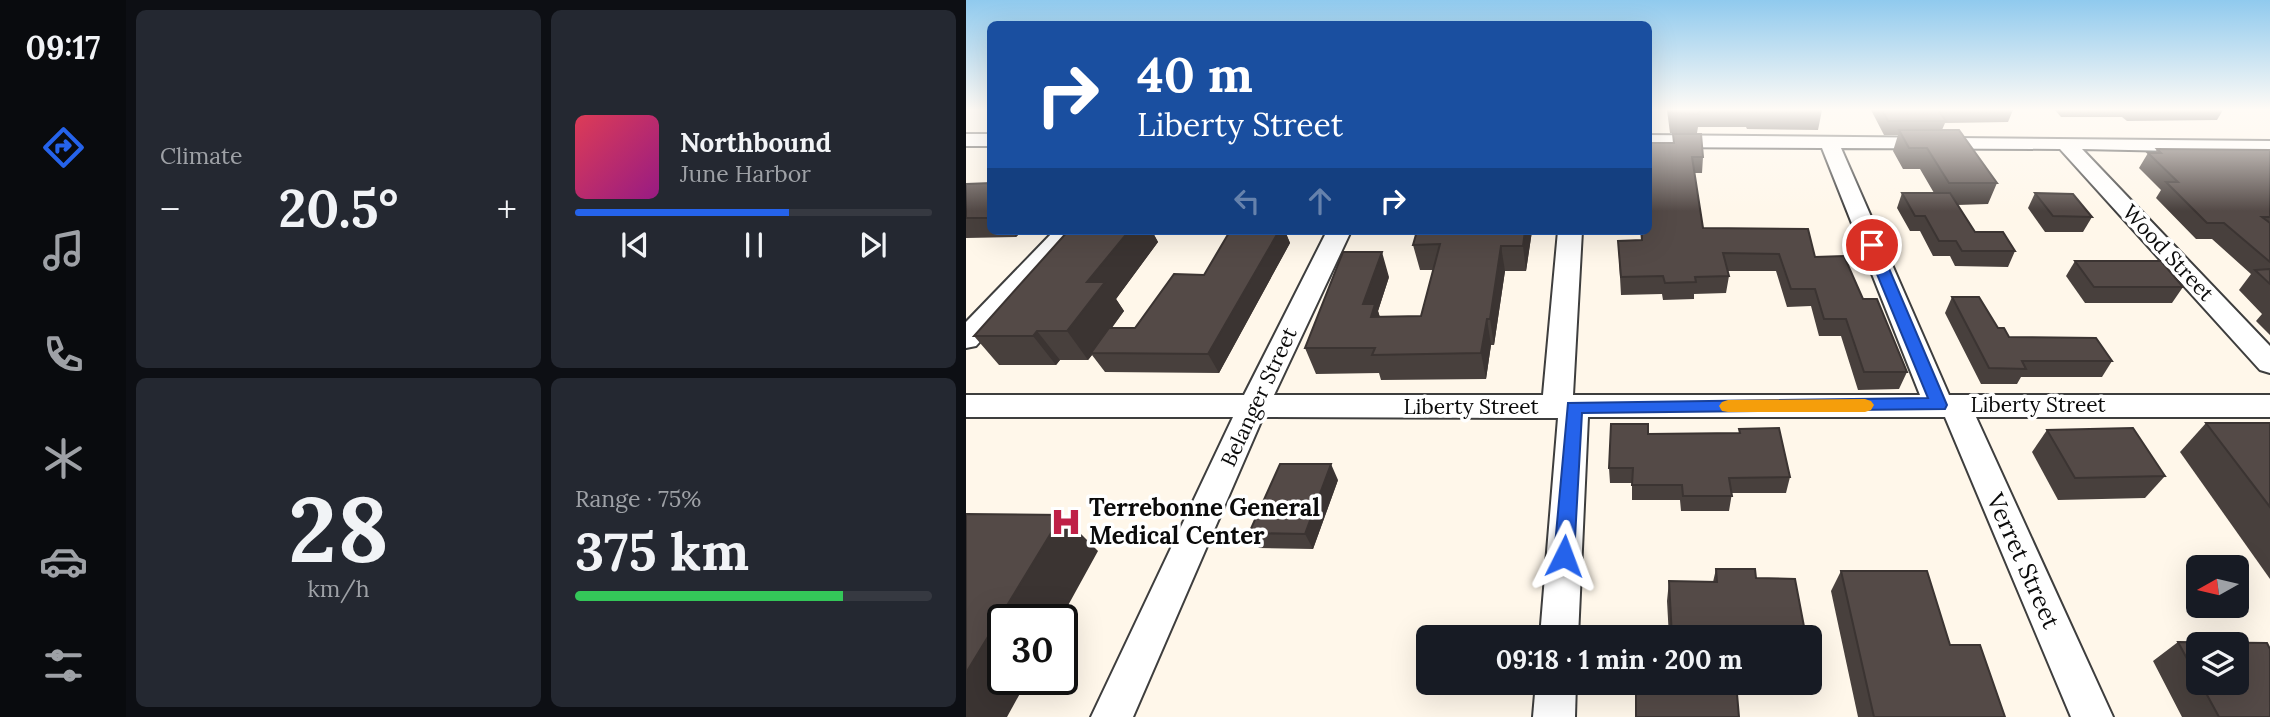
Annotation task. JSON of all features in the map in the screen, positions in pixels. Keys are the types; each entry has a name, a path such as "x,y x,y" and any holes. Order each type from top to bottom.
{"street":[{"name":"Verret Street","path":"1830,143 2092,717"},
{"name":"Wood Street","path":"2065,143 2270,363"},
{"path":"2089,143 2270,147"},
{"path":"966,339 1063,235"},
{"name":"Belanger Street","path":"1112,717 1253,407 1337,235"},
{"path":"1559,625 1570,235"},
{"name":"Liberty Street","path":"966,406 2270,405"},
{"path":"1554,717 1555,695"}],"building":[{"path":"1652,143 1702,143 1703,157 1692,157 1703,228 1808,229 1815,257 1844,256 1863,299 1877,299 1907,372 1864,372 1846,319 1824,319 1815,289 1791,289 1779,254 1723,253 1729,276 1695,277 1696,282 1665,283 1663,276 1621,277 1618,241 1642,240 1642,235 1652,235"},
{"path":"1906,143 1969,143 1997,183 1949,183 1927,148 1909,148"},
{"path":"2157,149 2270,150 2270,217 2262,217 2270,223 2270,262 2224,223 2207,223 2166,182 2178,182 2148,153 2161,153"},
{"path":"987,183 987,218 966,218 966,184"},
{"path":"1902,193 1950,193 1975,232 2003,232 2015,251 1962,251 1956,241 1939,241 1925,216 1915,216"},
{"path":"2035,193 2073,194 2092,217 2053,216"},
{"path":"1064,235 1126,235 1087,282 1105,282 1067,331 1037,331 1033,336 974,336"},
{"path":"1228,235 1277,235 1208,354 1091,353 1109,328 1135,328 1174,274 1204,275"},
{"path":"1416,235 1524,235 1523,246 1501,246 1490,319 1487,319 1481,353 1372,355 1375,348 1305,348 1343,252 1382,252 1363,304 1375,304 1371,317 1421,316 1440,244 1413,245"},
{"path":"2075,261 2161,261 2183,287 2094,287"},
{"path":"2270,269 2270,284 2255,270"},
{"path":"1952,297 1979,297 1998,328 2004,328 2009,337 2096,338 2112,361 2022,361 2026,369 1989,368"},
{"path":"2206,423 2270,423 2270,507"},
{"path":"1611,424 1648,424 1648,434 1740,433 1739,429 1779,428 1790,477 1729,478 1732,496 1683,496 1682,485 1632,485 1633,468 1609,468"},
{"path":"2133,428 2165,476 2075,478 2047,430"},
{"path":"1280,464 1331,464 1305,534 1249,533"},
{"path":"966,514 1062,515 1008,604 987,604 987,638 966,673"},
{"path":"1716,569 1755,569 1756,578 1795,579 1804,625 1671,625 1669,581 1717,582"},
{"path":"1841,571 1927,571 1950,645 1980,645 2005,717 1874,717"},
{"path":"2178,642 2186,642 2186,657"},
{"path":"2249,643 2267,643 2270,649 2270,717 2219,717 2207,695 2249,695"},
{"path":"1636,695 1737,695 1739,717 1636,717"}],"slow traffic":[{"path":"1728,406 1865,405"}],"place":[{"name":"Terrebonne General Medical Center","path":"1066,522"}],"route":[{"path":"1564,556 1574,407 1939,405 1872,245"}]}
